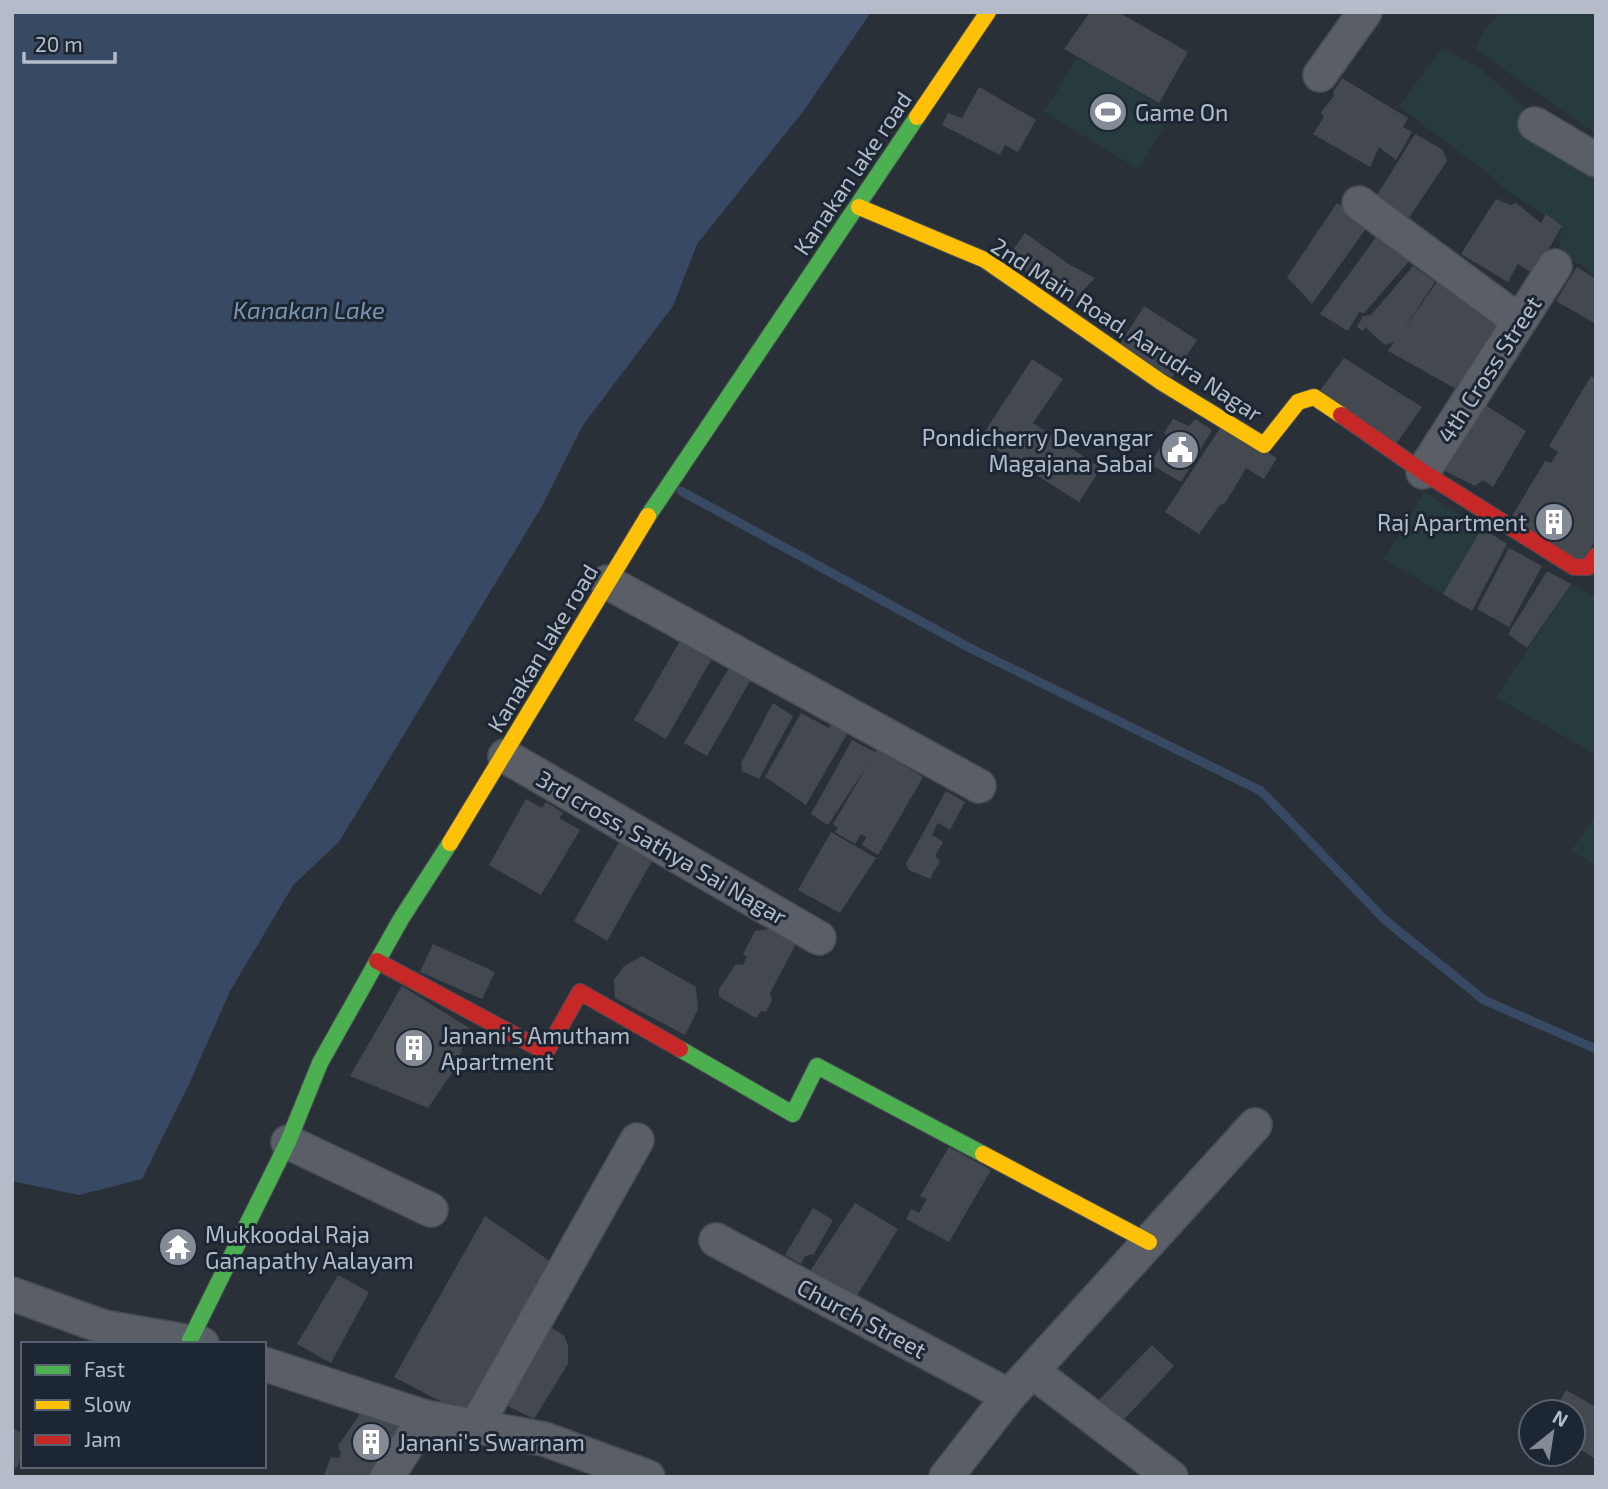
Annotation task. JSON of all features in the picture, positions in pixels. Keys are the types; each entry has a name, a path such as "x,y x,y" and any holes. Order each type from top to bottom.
{"street":[{"name":"Kanakan lake road","path":"196,1342 256,1201 288,1142 320,1063 377,961 505,756 666,486 859,207 988,12"},
{"path":"1320,75 1365,12"},
{"path":"1535,124 1596,160"},
{"path":"1359,203 1519,321"},
{"name":"2nd Main Road, Aarudra Nagar","path":"859,207 985,260 1161,382 1264,445 1298,402 1314,397 1423,472 1574,567 1588,568 1596,556"},
{"name":"4th Cross Street","path":"1423,472 1555,266"},
{"path":"607,582 979,786"},
{"name":"3rd cross, Sathya Sai Nagar","path":"505,756 819,938"},
{"path":"377,961 546,1052 580,992 793,1114 817,1066 1149,1242"},
{"path":"946,1477 1009,1396 1255,1125"},
{"path":"475,1428 637,1140"},
{"path":"288,1142 431,1210"},
{"name":"Church Street","path":"716,1240 1009,1396"},
{"path":"12,1294 104,1327 196,1342"},
{"path":"266,1365 425,1417 544,1439 648,1477"},
{"path":"1032,1371 1171,1477"},
{"path":"387,1477 425,1417"}],"green space":[{"path":"1501,12 1596,12 1596,134 1475,49 1485,29"},
{"path":"1442,47 1481,69 1596,168 1596,276 1559,251 1561,226 1504,189 1488,173 1399,107"},
{"name":"Game On","path":"1078,56 1172,113 1138,169 1044,112"},
{"path":"1424,492 1482,528 1443,594 1384,559"},
{"path":"1571,584 1596,597 1596,755 1496,697"},
{"path":"1596,815 1596,865 1571,851"}],"water":[{"name":"Kanakan Lake","path":"12,12 871,12 805,109 697,244 673,306 583,425 542,506 339,842 294,884 230,991 190,1082 142,1179 79,1195 12,1181"}],"building":[{"path":"1090,12 1118,12 1188,52 1159,103 1064,49"},
{"path":"1342,78 1408,118 1403,127 1412,132 1396,160 1379,147 1370,167 1313,134 1324,117 1321,112 1334,96 1333,92"},
{"path":"979,87 1036,120 1018,152 1005,145 1000,155 942,125 948,113 962,118"},
{"path":"1415,134 1442,149 1447,161 1408,219 1388,207 1377,195"},
{"path":"1496,199 1511,205 1516,203 1541,223 1546,214 1562,226 1534,274 1518,264 1508,282 1461,254"},
{"path":"1337,203 1370,223 1312,304 1287,277"},
{"path":"1025,233 1070,265 1095,278 1069,305 1008,257"},
{"path":"1379,233 1412,258 1364,313 1359,312 1348,331 1320,314"},
{"path":"1413,266 1435,282 1401,333 1439,279 1500,321 1458,390 1388,351 1394,342 1385,345 1365,327 1363,331 1357,327 1363,316 1371,315"},
{"path":"1577,267 1596,279 1596,324 1556,301"},
{"path":"1144,306 1197,340 1170,380 1120,344"},
{"path":"1344,358 1422,407 1396,444 1319,392"},
{"path":"1032,359 1063,379 1033,423 1101,468 1079,502 980,439"},
{"path":"1591,376 1596,379 1596,540 1580,563 1511,518 1545,461 1551,463 1558,452 1549,446"},
{"path":"1482,403 1526,431 1493,487 1483,480 1475,486 1439,468"},
{"name":"Pondicherry Devangar Magajana Sabai","path":"1173,419 1189,426 1195,419 1212,430 1181,482 1150,464 1168,436 1164,433"},
{"path":"1222,425 1277,458 1264,479 1246,468 1226,502 1219,506 1199,534 1165,512"},
{"path":"1482,528 1507,544 1472,611 1443,594"},
{"path":"1509,548 1542,566 1509,627 1477,609"},
{"path":"1547,571 1571,584 1527,648 1508,634"},
{"path":"680,641 711,660 666,739 634,720"},
{"path":"729,668 750,681 707,756 684,743"},
{"path":"773,703 793,716 759,779 742,771 741,763"},
{"path":"801,713 829,728 834,720 850,729 806,805 765,777"},
{"path":"852,740 875,752 877,749 923,777 878,855 862,845 866,837 861,834 855,844 835,832 838,828 833,824 867,766 828,825 811,814"},
{"path":"946,791 965,802 950,830 938,823 932,835 943,842 935,856 940,861 930,879 909,870 906,864"},
{"path":"526,799 542,808 546,802 563,813 559,818 580,830 541,895 489,865"},
{"path":"831,832 876,858 840,913 798,890"},
{"path":"619,842 652,861 607,941 574,921"},
{"path":"770,929 796,944 770,993 772,1001 766,1012 761,1011 756,1018 719,997 719,989 736,964 743,965 747,957 743,954 755,931"},
{"path":"433,944 495,972 482,999 420,972"},
{"path":"642,956 696,987 698,1009 685,1035 615,998 614,980 624,966"},
{"name":"Janani's Amutham Apartment","path":"402,986 469,1028 456,1067 428,1108 350,1076"},
{"path":"949,1147 991,1170 949,1242 906,1219 911,1209 919,1213 927,1199 920,1196"},
{"path":"855,1203 898,1229 855,1299 810,1271"},
{"path":"813,1208 833,1220 814,1254 805,1256 801,1264 785,1255"},
{"path":"485,1216 551,1262 467,1415 394,1377"},
{"path":"338,1275 369,1292 331,1363 297,1344"},
{"path":"551,1328 564,1335 568,1346 568,1364 534,1419 496,1400 541,1331"},
{"path":"1152,1345 1174,1366 1119,1425 1096,1403"},
{"path":"1566,1390 1580,1398 1562,1398"},
{"path":"1587,1402 1596,1407 1596,1459 1587,1454"},
{"name":"Janani's Swarnam","path":"364,1408 408,1430 381,1477 323,1477 331,1457 339,1458 341,1453 338,1446"},
{"path":"12,1428 21,1433 21,1460 15,1470"}],"waterway":[{"path":"681,491 968,647 1261,791 1385,920 1484,1000 1596,1049"}],"traffic: fast":[{"path":"648,516 917,117"},
{"path":"190,1340 288,1142 320,1063 401,919 450,843"},
{"path":"680,1049 793,1114 817,1066 983,1154"}],"traffic: slow":[{"path":"917,117 988,12"},
{"path":"859,207 985,260 1161,382 1264,445 1298,402 1314,397 1341,415"},
{"path":"450,843 648,516"},
{"path":"983,1154 1149,1242"}],"traffic: jam":[{"path":"1341,415 1423,472 1574,567 1588,567 1596,556"},
{"path":"377,961 546,1052 580,992 680,1049"}],"place":[{"name":"Game On","path":"1108,112"},
{"name":"Pondicherry Devangar Magajana Sabai","path":"1180,450"},
{"name":"Raj Apartment","path":"1554,522"},
{"name":"Janani's Amutham Apartment","path":"414,1048"},
{"name":"Mukkoodal Raja Ganapathy Aalayam","path":"178,1247"},
{"name":"Janani's Swarnam","path":"371,1442"}]}
